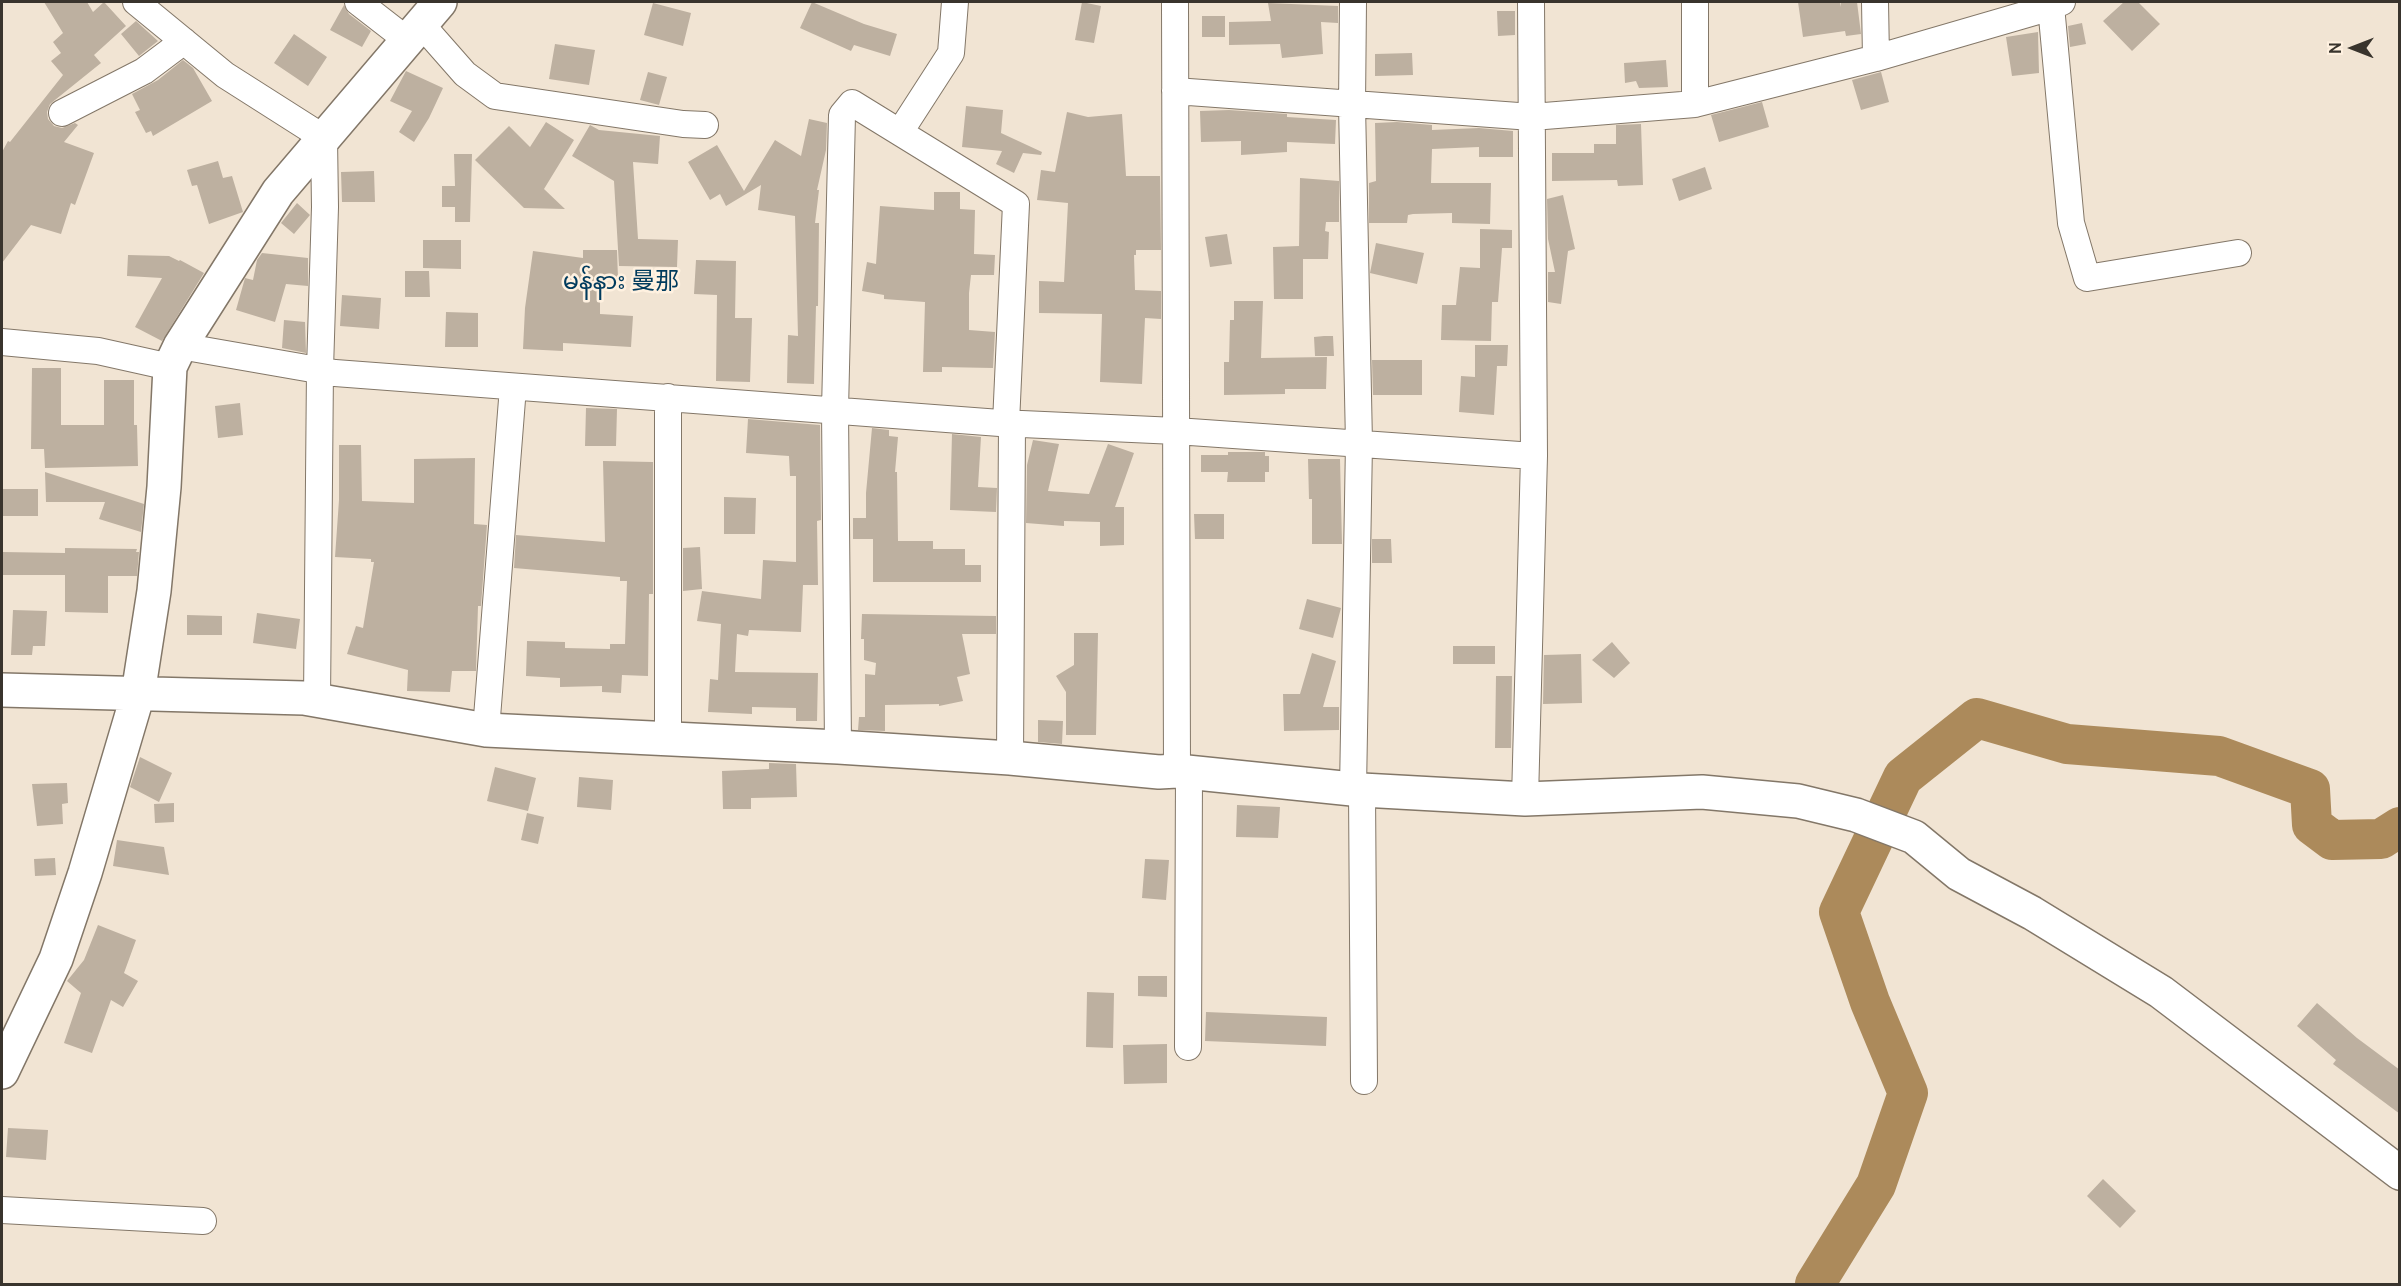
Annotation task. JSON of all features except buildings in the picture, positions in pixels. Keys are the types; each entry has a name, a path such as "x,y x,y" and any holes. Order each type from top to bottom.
{"street":[{"path":"136,2 225,75 324,138"},
{"path":"358,2 423,22 465,74 495,96 682,124 705,125"},
{"path":"900,132 951,53 955,2"},
{"path":"1175,2 1176,431 1188,1047"},
{"path":"1353,2 1352,105 1359,443 1357,789 1364,1081"},
{"path":"1525,799 1534,456 1531,2"},
{"path":"1695,2 1695,104"},
{"path":"1875,2 1876,58"},
{"path":"1175,91 1532,117 1695,104 1876,58 2049,5 2071,223 2087,278 2238,253"},
{"path":"2,1072 56,959 86,873 138,694 154,591 175,356 278,192 423,22"},
{"path":"62,112 144,71 184,41"},
{"path":"838,747 835,410 842,115 852,103 1016,204 1009,423 1010,758"},
{"path":"317,701 320,369 325,207 324,138"},
{"path":"2,342 513,387 1009,423 1176,431 1534,456"},
{"path":"486,730 513,387"},
{"path":"668,397 668,740"},
{"path":"2,690 304,698 486,730 838,747 1010,758 1357,789 1525,799 1702,792 1798,801 1856,815 1914,837 1959,874 2032,914 2161,992 2400,1173"},
{"path":"2,1210 203,1221"}],"waterway":[{"path":"1815,1284 1876,1185 1908,1093 1870,1002 1839,912 1903,777 1977,718 2067,744 2219,756 2310,789 2312,825 2332,840 2381,839 2400,827"}],"district":[{"name":"မန်နား 曼那","path":"621,281"}]}
